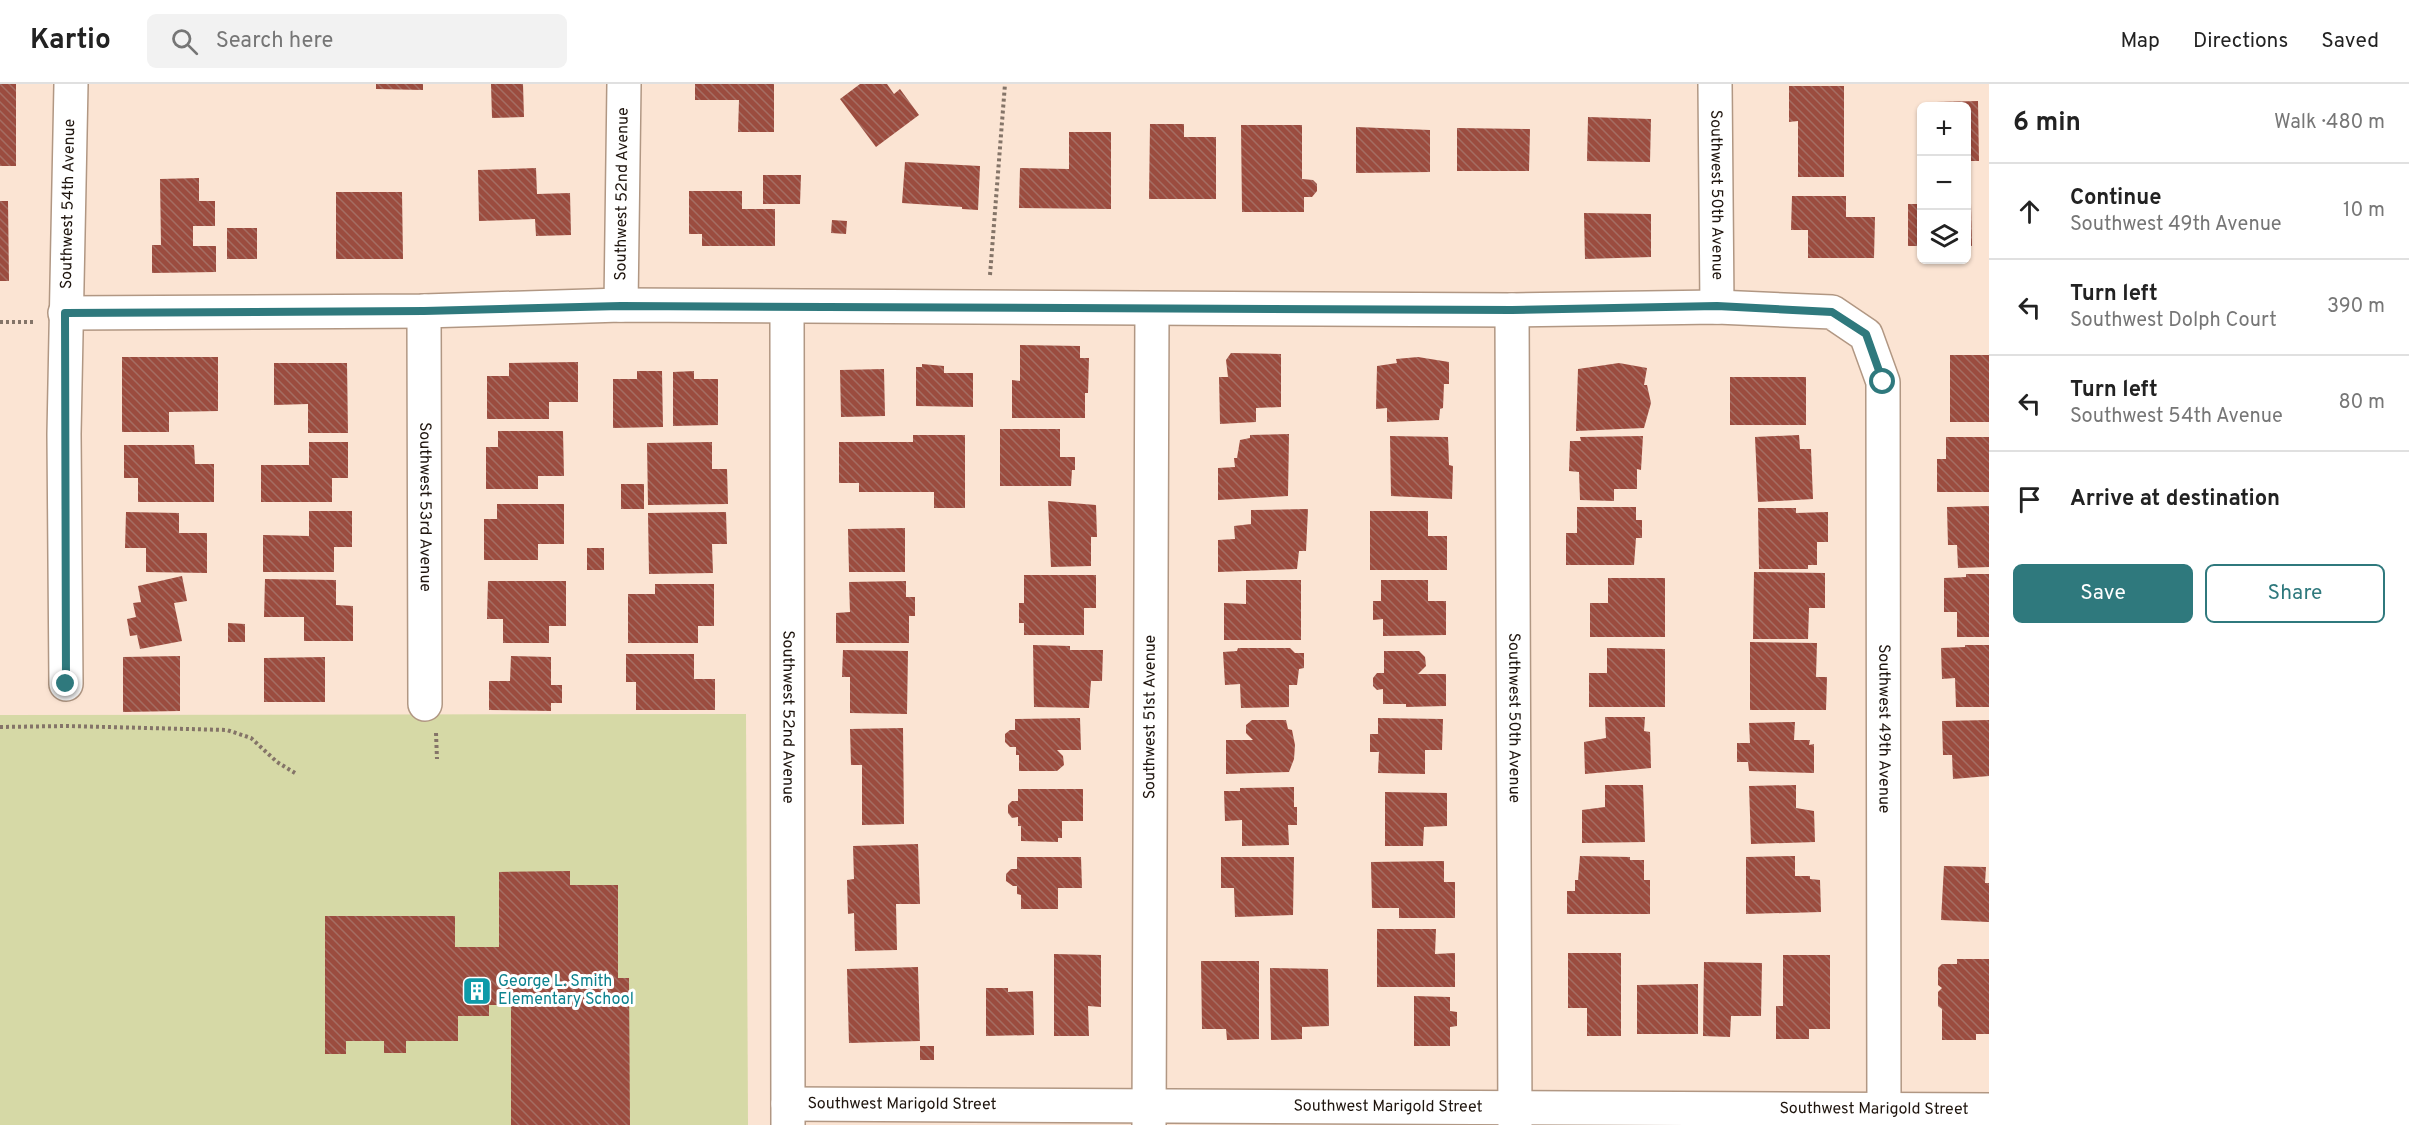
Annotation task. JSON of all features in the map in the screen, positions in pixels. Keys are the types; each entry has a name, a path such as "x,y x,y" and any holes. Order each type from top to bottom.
{"street":[{"name":"Southwest 54th Avenue","path":"66,684 65,313 71,84"},
{"name":"Southwest 52nd Avenue","path":"621,306 624,84"},
{"name":"Southwest 50th Avenue","path":"1715,84 1717,306"},
{"path":"65,313 424,311 621,306 1512,310 1717,306"},
{"name":"Southwest 52nd Avenue","path":"787,306 788,1115"},
{"name":"Southwest 49th Avenue","path":"1717,306 1832,312 1866,334 1883,382 1884,1117"},
{"name":"Southwest 51st Avenue","path":"1149,1115 1152,309"},
{"name":"Southwest 50th Avenue","path":"1512,310 1515,1117"},
{"name":"Southwest 53rd Avenue","path":"424,311 425,704"},
{"name":"Southwest Marigold Street","path":"788,1115 1884,1117 1989,1110"}],"path":[{"path":"990,308 989,280 1005,84"},
{"path":"0,727 67,726 227,730 251,738 277,762 295,773"}],"green space":[{"path":"746,714 748,1125 0,1125 0,715"}],"building":[{"path":"0,84 16,84 16,166 0,166"},
{"path":"376,84 423,84 423,90 376,89"},
{"path":"491,84 523,84 524,117 492,118"},
{"path":"695,84 774,84 774,132 738,132 739,100 695,100"},
{"path":"860,84 887,84 894,94 900,89 919,115 876,147 840,99"},
{"path":"1789,86 1844,86 1844,177 1798,177 1798,121 1789,122"},
{"path":"1978,101 1979,161 1971,161 1971,102 1936,102"},
{"path":"1588,117 1651,119 1650,162 1587,161"},
{"path":"1150,124 1184,124 1184,137 1216,137 1216,199 1149,199"},
{"path":"1241,125 1302,125 1302,179 1313,180 1317,184 1317,191 1312,197 1304,197 1304,212 1242,212"},
{"path":"1356,127 1430,130 1430,172 1356,173"},
{"path":"1457,128 1530,129 1529,171 1457,171"},
{"path":"1069,132 1111,132 1111,209 1019,208 1020,168 1069,169"},
{"path":"905,162 980,166 978,210 902,203"},
{"path":"536,168 537,194 570,193 571,235 536,236 535,219 479,221 478,170"},
{"path":"763,175 801,175 800,204 763,204"},
{"path":"199,178 199,201 215,201 215,226 193,226 193,246 216,246 216,272 152,273 152,245 161,245 160,179"},
{"path":"689,191 742,191 742,209 775,209 775,246 702,246 702,234 689,234"},
{"path":"336,192 402,192 403,259 336,259"},
{"path":"1792,196 1846,196 1846,217 1875,217 1874,258 1808,258 1808,230 1791,230"},
{"path":"0,201 8,201 9,281 0,281"},
{"path":"1908,204 1917,204 1917,246 1908,246"},
{"path":"1584,213 1651,214 1651,257 1585,259"},
{"path":"832,220 847,221 846,234 831,233"},
{"path":"227,228 257,228 257,259 227,259"},
{"path":"1020,345 1080,346 1080,358 1089,358 1085,418 1012,418 1012,380 1020,381"},
{"path":"1231,353 1281,354 1281,407 1256,408 1256,422 1220,424 1219,377 1228,377 1226,360"},
{"path":"1950,355 1989,355 1989,422 1950,422"},
{"path":"122,357 218,357 218,411 169,412 169,432 122,432"},
{"path":"1418,357 1449,362 1449,384 1444,384 1443,408 1440,409 1439,420 1387,422 1387,408 1376,409 1377,366 1397,363 1396,359"},
{"path":"578,362 578,402 549,402 549,419 487,419 487,376 509,376 509,363"},
{"path":"274,363 347,363 348,433 308,433 308,404 274,405"},
{"path":"1619,363 1647,368 1644,385 1647,385 1651,403 1644,428 1576,431 1578,369"},
{"path":"922,364 944,366 944,373 973,373 973,407 916,406 916,367 922,367"},
{"path":"884,369 885,416 841,417 840,370"},
{"path":"637,371 662,371 663,427 613,428 613,379 637,379"},
{"path":"694,371 694,379 718,379 718,425 673,426 673,372"},
{"path":"1730,377 1806,377 1806,425 1730,425"},
{"path":"1000,429 1060,429 1060,457 1075,457 1071,486 1000,486"},
{"path":"498,431 563,431 564,476 538,476 538,489 486,489 486,447 498,447"},
{"path":"1289,434 1288,496 1218,500 1218,468 1235,467 1234,458 1237,458 1240,440 1250,438 1250,435"},
{"path":"913,435 965,435 965,508 934,508 934,492 859,492 859,483 839,483 839,442 913,442"},
{"path":"1799,435 1800,449 1811,449 1813,499 1758,502 1755,437"},
{"path":"1390,436 1448,437 1449,465 1453,466 1452,499 1391,496"},
{"path":"1643,436 1641,470 1637,469 1637,489 1614,489 1614,501 1580,500 1579,472 1569,471 1570,441 1581,441 1580,437"},
{"path":"1946,437 1989,437 1989,492 1937,492 1937,459 1946,459"},
{"path":"309,442 348,442 348,478 332,478 332,502 261,502 261,465 309,465"},
{"path":"712,442 712,469 727,469 728,504 648,505 647,443"},
{"path":"124,445 194,445 195,464 214,464 214,502 138,502 138,478 124,478"},
{"path":"621,484 644,484 644,509 621,509"},
{"path":"1048,501 1096,505 1097,537 1091,537 1091,566 1051,567"},
{"path":"497,504 564,504 564,544 538,544 538,560 484,560 484,519 497,519"},
{"path":"1989,506 1989,567 1958,568 1957,545 1948,545 1947,507"},
{"path":"1577,507 1636,507 1636,520 1642,520 1642,538 1636,538 1634,565 1566,565 1566,533 1577,533"},
{"path":"1758,508 1796,508 1796,513 1828,512 1828,542 1817,542 1817,565 1808,565 1808,569 1759,569"},
{"path":"1308,509 1306,551 1299,551 1297,569 1218,572 1218,540 1235,539 1234,526 1251,524 1251,510"},
{"path":"309,511 352,511 352,547 334,547 334,572 263,572 263,535 309,536"},
{"path":"1370,511 1428,511 1428,536 1447,536 1447,570 1370,570"},
{"path":"126,512 179,513 179,533 207,533 207,573 146,572 146,548 125,548"},
{"path":"726,512 727,544 712,544 713,573 649,574 648,513"},
{"path":"905,528 905,572 849,572 848,529"},
{"path":"587,548 604,548 604,570 587,570"},
{"path":"1754,572 1825,573 1825,608 1809,608 1808,639 1753,639"},
{"path":"1966,574 1989,574 1989,637 1957,637 1957,612 1944,612 1944,578 1966,577"},
{"path":"1024,575 1096,575 1096,608 1084,608 1084,635 1024,635 1024,623 1019,623 1019,603 1024,603"},
{"path":"182,576 187,601 174,603 182,641 140,649 137,635 130,636 127,619 136,617 133,603 141,602 138,586"},
{"path":"1608,578 1665,578 1665,637 1590,637 1590,603 1608,603"},
{"path":"265,579 336,580 336,605 353,606 353,641 304,641 304,617 264,617"},
{"path":"1246,580 1301,580 1301,640 1224,640 1224,603 1246,604"},
{"path":"1381,580 1428,580 1428,601 1446,601 1446,635 1383,636 1383,619 1373,620 1373,601 1381,601"},
{"path":"488,581 566,581 566,626 549,626 549,643 503,643 503,619 487,619"},
{"path":"906,581 906,597 915,597 915,616 909,616 909,643 836,643 836,613 850,612 849,582"},
{"path":"655,584 714,584 714,626 698,626 698,643 628,643 628,594 655,594"},
{"path":"228,623 245,624 245,642 228,642"},
{"path":"1750,642 1817,643 1816,677 1827,677 1826,710 1750,710"},
{"path":"1033,645 1070,646 1070,650 1103,650 1102,681 1091,681 1089,708 1034,707"},
{"path":"1965,645 1989,645 1989,707 1956,707 1955,678 1942,679 1941,648 1965,647"},
{"path":"1238,648 1290,648 1295,653 1304,653 1304,668 1299,669 1297,685 1289,685 1289,707 1241,708 1240,684 1225,685 1223,652 1237,651"},
{"path":"1607,648 1665,649 1665,707 1589,707 1589,673 1607,673"},
{"path":"843,650 908,651 907,714 850,713 850,677 842,677"},
{"path":"1384,651 1419,651 1425,657 1426,666 1418,674 1446,674 1446,706 1406,707 1406,704 1383,704 1383,689 1377,690 1373,686 1373,678 1377,673 1384,673"},
{"path":"626,654 694,654 694,679 715,679 715,710 636,710 636,682 626,682"},
{"path":"180,656 180,711 123,712 123,657"},
{"path":"511,656 551,657 551,685 562,685 562,703 551,703 551,711 489,710 489,681 510,681"},
{"path":"325,657 325,702 264,702 264,658"},
{"path":"1605,717 1645,717 1644,731 1650,732 1651,768 1585,774 1584,742 1606,738"},
{"path":"1080,718 1081,750 1057,750 1063,756 1064,765 1057,771 1019,771 1019,755 1016,755 1016,747 1010,747 1005,742 1005,734 1010,730 1015,730 1015,719"},
{"path":"1378,718 1443,719 1442,750 1425,750 1425,774 1378,773 1379,752 1370,752 1370,734 1378,734"},
{"path":"1252,720 1286,720 1288,729 1292,730 1295,745 1294,759 1289,772 1226,774 1226,740 1253,740 1246,733 1246,725"},
{"path":"1989,720 1989,776 1953,779 1952,755 1943,755 1942,721"},
{"path":"1795,722 1794,740 1810,740 1809,745 1814,744 1814,773 1749,771 1748,762 1737,762 1737,743 1750,743 1749,723"},
{"path":"903,728 904,824 862,825 862,765 851,765 850,729"},
{"path":"1605,785 1643,785 1645,842 1582,843 1582,810 1605,807"},
{"path":"1796,785 1796,808 1814,811 1815,842 1751,844 1749,786"},
{"path":"1294,787 1297,825 1288,825 1289,845 1242,846 1242,820 1225,821 1224,791 1240,791 1240,788"},
{"path":"1018,789 1083,789 1083,821 1062,821 1062,838 1058,838 1058,842 1021,841 1021,826 1018,826 1018,817 1012,818 1008,813 1008,805 1012,801 1018,801"},
{"path":"1385,792 1447,793 1447,826 1424,827 1423,846 1385,846"},
{"path":"918,844 920,904 896,904 897,950 855,951 854,913 848,914 847,880 854,879 853,846"},
{"path":"1580,856 1630,857 1630,860 1644,860 1644,880 1650,880 1650,914 1567,914 1567,891 1575,891"},
{"path":"1795,856 1795,876 1810,876 1810,879 1820,880 1821,912 1746,914 1746,857"},
{"path":"1017,857 1081,857 1082,888 1058,888 1058,909 1021,909 1021,895 1017,894 1017,886 1006,881 1006,874 1011,869 1017,869"},
{"path":"1221,857 1294,857 1293,915 1235,917 1234,888 1221,888"},
{"path":"1444,861 1444,882 1455,882 1455,918 1399,918 1399,908 1372,908 1371,862"},
{"path":"1944,866 1986,867 1985,883 1989,883 1989,922 1941,920"},
{"name":"George L. Smith Elementary School","path":"570,871 570,885 618,885 618,978 629,978 630,1125 511,1125 511,1005 489,1005 489,1016 458,1016 458,1041 406,1041 406,1053 384,1053 384,1041 346,1041 346,1054 325,1054 325,916 455,916 455,947 499,947 499,872"},
{"path":"1377,929 1436,929 1435,954 1455,953 1455,987 1377,987"},
{"path":"1568,953 1621,953 1621,1036 1587,1036 1587,1008 1568,1008"},
{"path":"1054,954 1101,955 1101,1007 1088,1006 1089,1036 1054,1036"},
{"path":"1783,955 1830,955 1830,1029 1809,1029 1809,1039 1776,1039 1776,1006 1783,1006"},
{"path":"1957,959 1989,959 1989,1034 1976,1034 1976,1040 1942,1040 1942,1009 1938,1006 1938,992 1942,988 1938,985 1938,968 1942,964 1957,964"},
{"path":"1201,961 1259,961 1259,1039 1227,1040 1226,1029 1202,1029"},
{"path":"1704,962 1762,963 1761,1016 1731,1016 1730,1037 1703,1036"},
{"path":"918,967 920,1041 849,1043 847,969"},
{"path":"1270,968 1328,969 1329,1026 1302,1027 1302,1039 1271,1040"},
{"path":"1698,984 1698,1034 1637,1034 1637,985"},
{"path":"986,988 1008,988 1008,992 1033,991 1034,1035 986,1036"},
{"path":"1414,996 1450,997 1450,1011 1457,1012 1457,1026 1450,1027 1450,1046 1414,1046"},
{"path":"920,1046 934,1046 934,1060 920,1060"}],"place":[{"name":"George L. Smith Elementary School","path":"477,991"}],"route":[{"path":"66,684 65,313 424,311 621,306 1512,310 1717,306 1832,312 1866,334 1883,382"}]}
